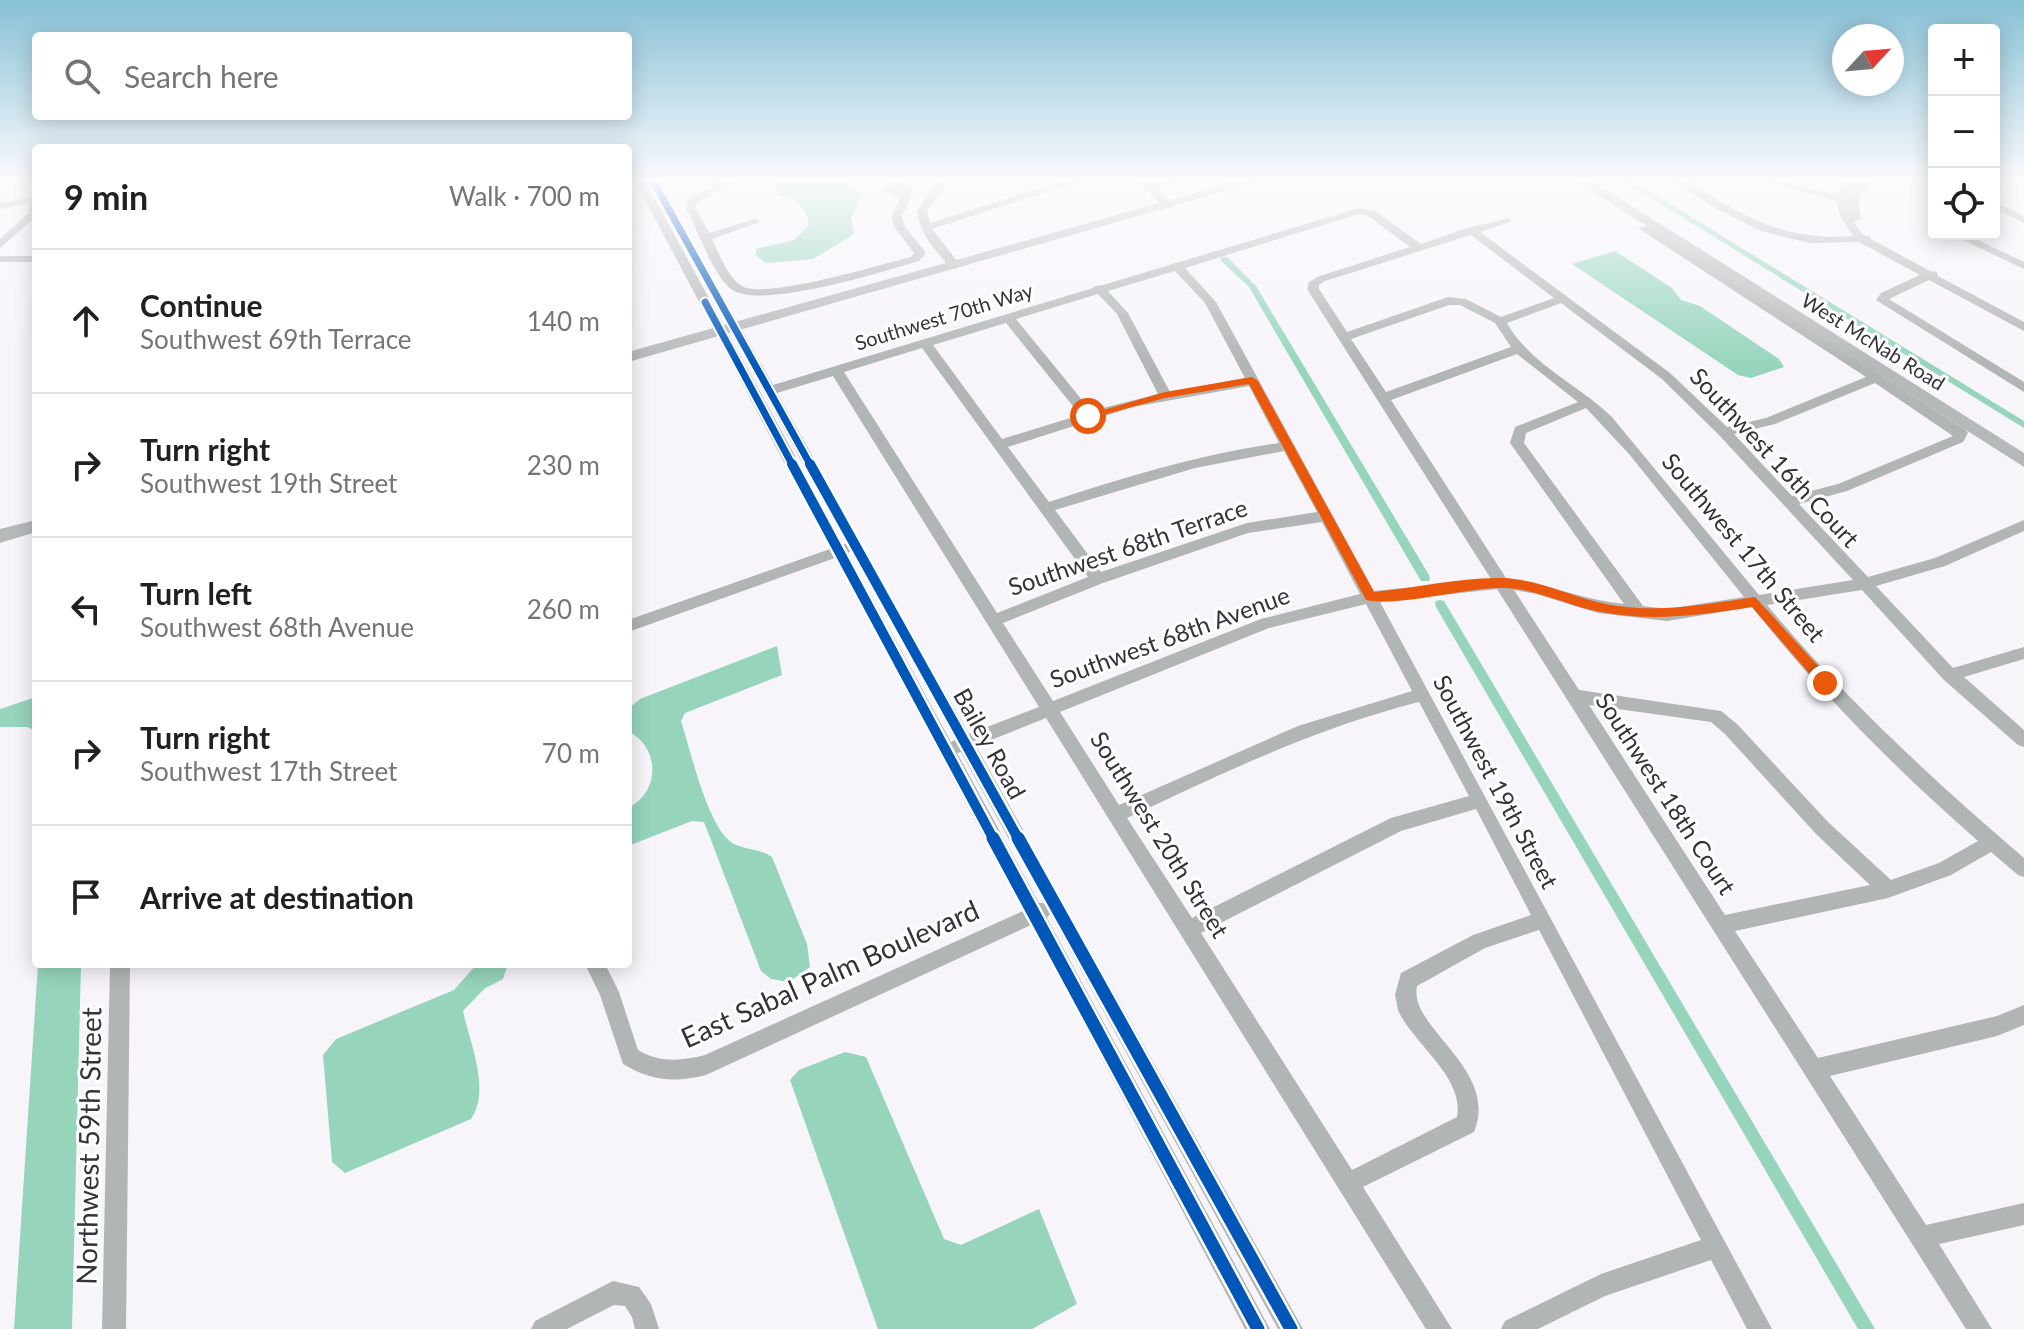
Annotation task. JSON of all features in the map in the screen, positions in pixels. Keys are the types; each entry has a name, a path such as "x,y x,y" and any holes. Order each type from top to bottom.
{"main road":[{"path":"632,347 725,325 1026,241"},
{"name":"West McNab Road","path":"1677,241 2024,461"},
{"name":"West McNab Road","path":"1699,241 2024,445"},
{"path":"632,356 725,325"},
{"path":"0,524 32,515"},
{"path":"0,536 32,527"}],"street":[{"name":"Bailey Road","path":"672,241 769,391 1291,1329"},
{"name":"Bailey Road","path":"683,241 838,551 1258,1329"},
{"path":"710,241 741,292 754,295 784,287 805,287 915,259 920,253 911,241"},
{"path":"934,241 955,261"},
{"name":"Southwest 70th Way","path":"769,391 1257,241"},
{"name":"Southwest 70th Way","path":"1410,241 1418,247"},
{"path":"1418,247 1437,241"},
{"name":"Southwest 16th Court","path":"1485,241 1560,300 1666,376 1724,432 1950,675 2024,740"},
{"path":"1664,241 1961,433 1958,439 1842,488 1788,502"},
{"path":"1871,241 2024,327"},
{"path":"1971,241 2024,266"},
{"name":"Southwest 18th Court","path":"1418,247 1313,284 1313,289 1980,1329"},
{"path":"0,259 32,259"},
{"path":"0,265 32,265"},
{"name":"Southwest 19th Street","path":"1176,265 1210,302 1480,800 1541,921 1760,1329"},
{"path":"2024,319 1932,275 1885,295 1882,300 2024,388"},
{"path":"1099,288 1122,313 1165,395"},
{"path":"1343,338 1448,301 1462,302 1500,321 1560,300"},
{"path":"1008,317 1088,416"},
{"name":"Southwest 17th Street","path":"1500,321 1506,335 1520,348 1589,402 1825,683 2024,869"},
{"path":"924,342 1098,579"},
{"path":"1383,398 1520,348"},
{"name":"Southwest 20th Street","path":"835,369 1440,1329"},
{"path":"1724,432 1770,421 1878,377"},
{"path":"998,445 1165,395 1252,381"},
{"path":"1589,402 1520,430 1517,443 1639,613"},
{"path":"1046,508 1169,467 1226,453 1287,446"},
{"name":"Southwest 68th Terrace","path":"995,620 1098,579 1247,528 1326,516"},
{"name":"Southwest 68th Avenue","path":"946,751 1266,623 1371,597 1502,583 1536,588 1598,607 1667,615 1863,584 1940,562 2024,525"},
{"path":"632,625 855,545"},
{"path":"1950,675 2024,653"},
{"path":"1117,814 1306,728 1364,707 1422,695"},
{"path":"1574,696 1715,716 1731,729 1822,828 1888,890"},
{"path":"1190,929 1397,824 1480,800"},
{"path":"1720,925 1888,890 1945,869 1993,842"},
{"name":"East Sabal Palm Boulevard","path":"597,968 609,992 630,1057 656,1072 686,1071 706,1065 1055,905"},
{"path":"1349,1183 1466,1124 1472,1111 1467,1091 1408,1010 1405,995 1408,980 1480,941 1541,921"},
{"name":"Northwest 59th Street","path":"114,1329 120,968"},
{"path":"1813,1070 1997,1026 2024,1015"},
{"path":"1921,1237 2024,1214"},
{"path":"1513,1329 1601,1286 1715,1247"},
{"path":"543,1329 613,1293 631,1295 643,1312 647,1329"}],"shaded area":[{"path":"790,241 842,241 813,259 765,263 756,255 756,249"},
{"path":"1615,251 1672,288 1681,300 1700,306 1779,359 1784,367 1751,378 1738,375 1572,264"},
{"path":"777,646 782,675 685,713 681,721 707,804 722,833 735,845 772,857 807,944 810,967 789,982 771,979 761,971 704,822 692,821 632,844 632,805 646,791 652,770 646,748 632,734 632,706 640,699"},
{"path":"32,698 32,730 0,727 0,709"},
{"path":"38,968 81,968 72,1329 14,1329"},
{"path":"473,968 507,968 503,979 484,989 463,1011 479,1081 477,1107 471,1119 345,1173 332,1162 323,1055 336,1039 454,990"},
{"path":"845,1052 866,1057 944,1239 961,1245 1039,1209 1077,1304 1032,1329 878,1329 790,1080 799,1070"}],"waterway":[{"path":"1724,241 2024,425"},
{"path":"1224,259 1252,286 1425,578"},
{"path":"1440,604 1867,1329"}],"cycle path":[{"path":"686,241 1291,1329"},
{"path":"705,302 1258,1329"}],"route":[{"path":"1088,416 1165,395 1252,381 1371,597 1502,583 1536,588 1598,607 1639,613 1667,615 1755,602 1825,683"}]}
